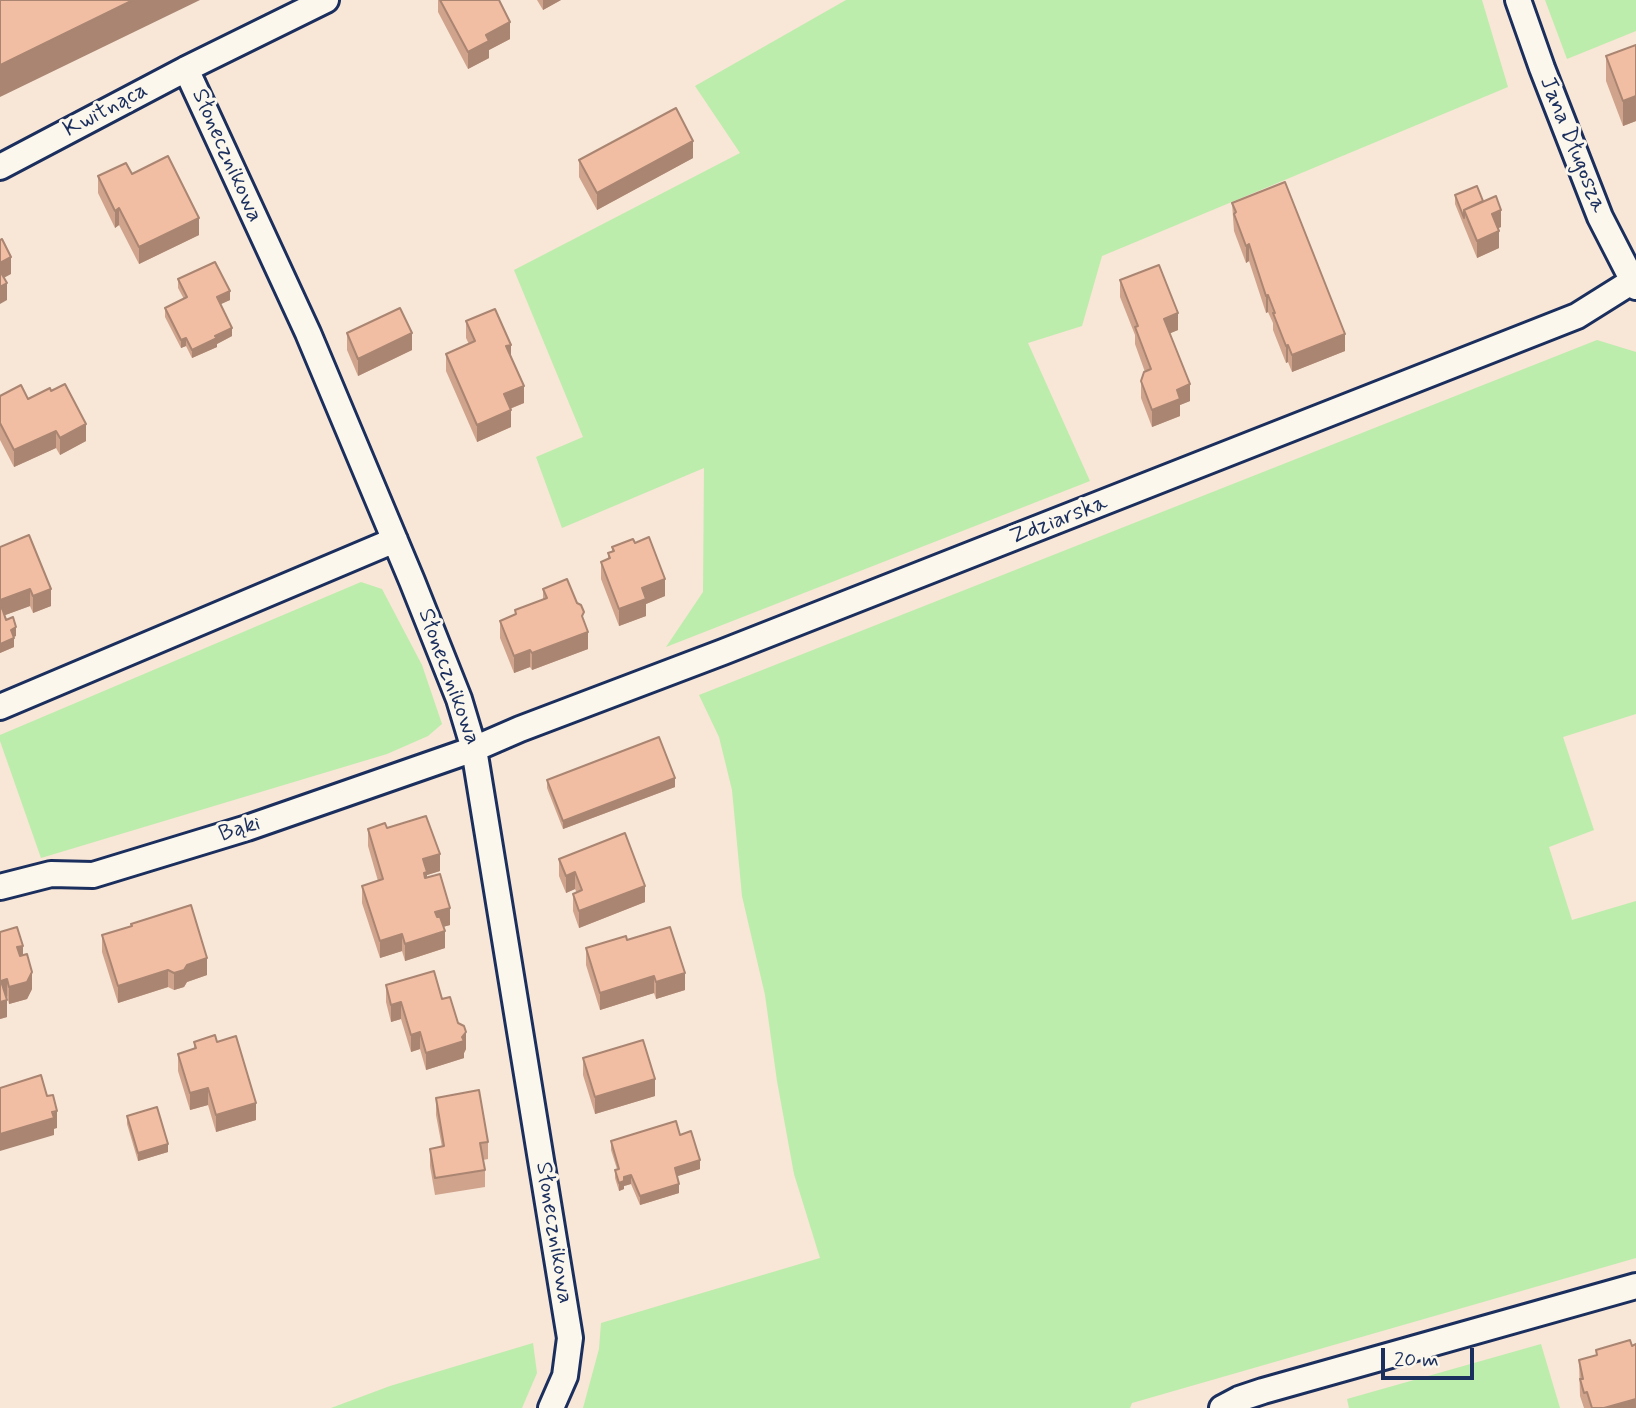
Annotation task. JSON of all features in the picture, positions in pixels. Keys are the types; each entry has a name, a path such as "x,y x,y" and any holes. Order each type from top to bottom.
{"street":[{"name":"Kwitnąca","path":"0,167 186,69 326,0"},
{"name":"Jana Długosza","path":"1518,0 1600,217 1635,282"},
{"name":"Słonecznikowa","path":"186,69 307,333 395,540 459,699 474,749 570,1338 565,1376 551,1408"},
{"name":"Zdziarska","path":"474,749 1577,316 1635,282"},
{"path":"0,707 335,563 395,540"},
{"name":"Bąki","path":"0,887 51,874 93,875 247,828 474,749"},
{"path":"1222,1408 1264,1391 1636,1286"}],"green space":[{"path":"846,0 1482,0 1508,87 1102,256 1082,326 1028,343 1090,481 666,647 703,592 704,468 562,528 536,457 583,437 514,270 740,153 695,86"},
{"path":"1545,0 1636,0 1636,31 1567,59"},
{"path":"1597,340 1636,352 1636,714 1563,737 1594,830 1549,847 1572,920 1636,901 1636,1258 1132,1403 1130,1408 583,1408 599,1349 601,1323 820,1258 794,1174 765,995 742,896 732,790 719,737 699,695"},
{"path":"361,582 382,589 422,665 442,724 428,736 387,754 41,858 0,735"},
{"path":"533,1343 537,1373 522,1408 331,1408 390,1386"},
{"path":"1541,1344 1560,1408 1349,1408 1347,1399"}],"building":[{"path":"0,0 133,0 0,65"},
{"path":"440,0 499,0 510,22 486,35 489,41 468,52"},
{"path":"1636,45 1636,96 1623,101 1606,56"},
{"path":"676,108 693,141 597,193 579,160"},
{"path":"168,156 199,218 139,247 119,208 115,211 98,176 126,163 132,174"},
{"path":"1285,182 1345,334 1292,355 1288,345 1286,346 1268,295 1266,296 1249,244 1246,246 1232,203"},
{"path":"1477,186 1483,201 1464,210 1464,218 1455,195"},
{"path":"1496,196 1501,210 1492,214 1499,231 1477,241 1464,210"},
{"path":"2,239 11,257 0,263 0,240"},
{"path":"215,262 230,291 217,297 232,328 192,350 186,338 181,340 165,308 187,297 178,279"},
{"path":"1159,265 1178,313 1164,319 1190,384 1177,390 1180,399 1152,410 1141,381 1144,372 1151,369 1120,280"},
{"path":"0,271 7,283 0,287"},
{"path":"400,308 412,333 358,359 347,333"},
{"path":"495,309 511,345 506,346 524,386 504,394 511,410 477,425 446,354 475,341 466,321"},
{"path":"65,384 86,424 60,438 56,431 14,450 0,423 0,396 21,385 28,399"},
{"path":"29,535 51,589 33,596 30,589 0,600 0,547"},
{"path":"649,537 665,579 642,588 646,599 619,609 601,562 610,558 608,553 614,551 612,547 633,539 635,543"},
{"path":"567,579 577,603 584,612 582,616 588,632 532,653 530,650 514,656 500,621 516,614 515,610 547,598 543,589"},
{"path":"2,608 6,620 13,617 16,627 11,630 14,638 0,644 0,609"},
{"path":"659,737 675,778 563,821 547,780"},
{"path":"426,816 440,854 423,859 427,872 424,873 425,878 440,874 450,908 435,912 445,931 405,944 402,934 380,941 362,886 383,879 368,829 385,823 387,828"},
{"path":"625,833 645,886 579,911 573,894 582,890 575,872 566,876 559,859"},
{"path":"191,905 207,958 187,965 184,970 174,973 168,970 118,986 102,935"},
{"path":"17,927 23,946 17,947 20,956 27,954 32,972 27,982 9,987 7,979 1,981 7,1000 0,1002 0,932"},
{"path":"670,927 685,973 656,982 654,976 600,993 586,948 626,936 627,940"},
{"path":"434,971 442,999 450,997 458,1023 464,1026 466,1032 462,1037 464,1041 426,1053 420,1032 411,1035 401,1002 391,1005 386,985"},
{"path":"215,1035 217,1042 236,1036 256,1103 216,1115 208,1088 190,1093 178,1054 196,1048 194,1042"},
{"path":"643,1040 655,1079 595,1097 583,1058"},
{"path":"41,1075 47,1096 53,1095 57,1111 52,1112 54,1118 0,1134 0,1088"},
{"path":"479,1090 488,1142 480,1143 485,1170 435,1178 430,1149 444,1146 436,1098"},
{"path":"157,1107 168,1144 138,1153 127,1116"},
{"path":"676,1121 680,1135 691,1131 700,1160 675,1168 679,1184 640,1196 631,1175 624,1177 624,1181 619,1183 615,1170 619,1169 611,1141"},
{"path":"1630,1340 1632,1346 1636,1344 1636,1399 1604,1408 1592,1408 1580,1379 1583,1379 1579,1360 1597,1355 1596,1350"}]}
